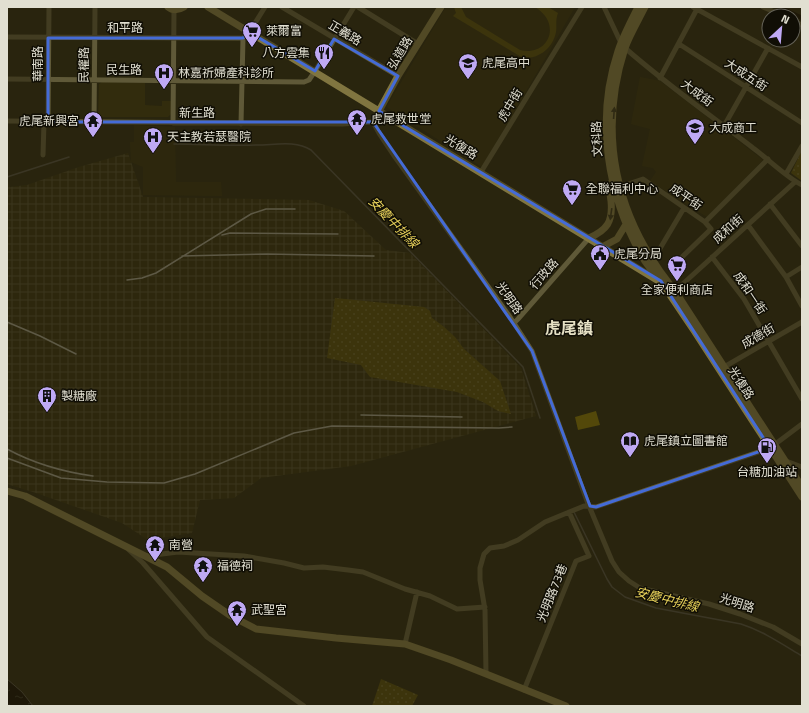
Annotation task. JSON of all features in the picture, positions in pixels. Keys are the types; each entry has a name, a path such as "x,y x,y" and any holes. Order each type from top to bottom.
{"street":[{"name":"華南路","path":"43,155 48,80 49,7"},
{"name":"民權路","path":"94,123 95,7"},
{"path":"173,123 174,38 171,8 179,10 184,7"},
{"name":"光復路","path":"208,7 602,247 649,267"},
{"path":"241,124 243,38 249,32 265,7"},
{"name":"正義路","path":"282,7 398,76"},
{"path":"315,71 354,7"},
{"path":"358,7 418,44"},
{"name":"弘道路","path":"379,111 398,76 441,7"},
{"name":"虎中街","path":"481,172 582,7"},
{"path":"604,7 623,45"},
{"name":"文科路","path":"638,7 612,76 606,117 607,146 612,181 643,258 661,281"},
{"name":"文科路","path":"628,221 619,187 615,164 612,130 615,90 623,45 645,7"},
{"path":"660,78 679,44 695,8 761,44"},
{"name":"和平路","path":"7,37 243,38"},
{"name":"大成五街","path":"679,44 802,123"},
{"name":"大成街","path":"623,45 660,78 795,182 802,184"},
{"path":"724,126 768,48 802,67"},
{"name":"民生路","path":"7,79 304,82 309,80 315,71"},
{"path":"373,122 379,111"},
{"name":"新生路","path":"7,122 241,124 342,124 373,122"},
{"name":"光明路","path":"373,122 395,157 514,323 532,351 570,457 612,561 619,572 628,581 640,588 709,604 740,614 773,627 802,644"},
{"path":"786,174 802,146"},
{"name":"成平街","path":"619,187 643,179 705,222 768,160"},
{"path":"589,238 601,233 611,220 612,209 609,188 612,181"},
{"name":"成和街","path":"675,291 795,182"},
{"path":"770,204 802,246"},
{"path":"649,267 684,208"},
{"path":"602,247 616,239 628,221"},
{"path":"680,259 711,229 705,222"},
{"path":"748,225 786,277 802,306"},
{"name":"行政路","path":"514,323 589,238"},
{"name":"成和一街","path":"712,257 735,285 802,399"},
{"name":"文科路","path":"649,267 675,291"},
{"path":"786,277 802,267"},
{"name":"光復路","path":"661,281 675,291 724,367 802,497"},
{"name":"光復路","path":"661,281 772,446 785,461 802,487"},
{"name":"成德街","path":"724,367 802,322"},
{"path":"486,674 485,607 480,580 480,568 484,554 490,548 504,546 518,540 545,522 584,506 596,508 772,446 802,424"},
{"path":"785,461 802,467"},
{"path":"7,491 25,496 167,567 202,596 231,616 256,630 405,644 566,706"},
{"name":"光明路73巷","path":"524,690 576,561 589,556 569,512"},
{"path":"124,545 143,564 207,636 304,706"},
{"path":"146,556 178,552 244,556 284,562 304,568 323,567 362,572 405,589 430,596 457,609 485,607"},
{"path":"405,644 417,592"}],"highlighted area":[{"path":"249,32 315,71 334,39 398,76 379,111 661,281 770,448 596,507 590,506 532,351 373,122 48,122 48,38 243,38"}],"shaded area":[{"name":"虎尾高中","path":"446,7 575,7 482,167 387,106"},
{"path":"454,7 461,7 466,17 520,50 530,51 538,49 548,38 550,30 548,22 544,14 535,7 548,7 558,13 556,32 552,43 548,48 534,57 523,58 453,16 456,13"},
{"name":"大成商工","path":"640,77 660,81 763,160 707,217 650,181 656,172 653,168 642,166 650,129 631,124"},
{"name":"天主教若瑟醫院","path":"102,82 145,83 145,105 162,106 162,101 171,101 171,114 168,117 103,117 98,115 99,84"},
{"name":"天主教若瑟醫院","path":"134,125 175,127 176,182 221,182 222,196 143,195 143,167 131,162 130,142 134,142"},
{"path":"802,150 802,181 791,173"},
{"path":"128,153 143,197 309,200 344,211 386,250 410,253 521,368 536,416 351,466 261,478 234,498 200,500 192,533 148,540 122,523 7,484 7,180 10,187 27,185 79,167"},
{"path":"335,298 424,307 430,311 432,318 455,337 464,349 500,381 511,414 498,411 483,402 457,392 370,377 361,365 327,358"},
{"path":"596,411 600,425 578,430 575,417"},
{"path":"381,679 418,695 412,706 372,706"}],"water":[{"path":"7,679 22,692 33,706 7,706"}],"waterway":[{"path":"779,7 802,18"},
{"name":"安慶中排線","path":"174,144 292,144 311,150 523,367 540,418"},
{"name":"安慶中排線","path":"7,177 69,157"},
{"name":"安慶中排線","path":"574,512 607,579 612,587 625,597 656,608 741,624 765,634 802,656"}],"railway":[{"path":"127,280 142,278 156,273 251,214 266,209 295,209"},
{"path":"222,235 230,233 338,234"},
{"path":"182,256 267,254 374,256"},
{"path":"7,322 76,354"},
{"path":"361,415 462,417"},
{"path":"7,458 61,478 107,482 164,483 195,474 294,433 332,426 512,427"},
{"path":"7,449 27,459 49,466 93,476"}],"place":[{"name":"萊爾富","path":"252,48"},
{"name":"八方雲集","path":"324,70"},
{"name":"虎尾高中","path":"468,80"},
{"name":"林嘉祈婦產科診所","path":"164,90"},
{"name":"虎尾救世堂","path":"357,136"},
{"name":"虎尾新興宮","path":"93,138"},
{"name":"大成商工","path":"695,145"},
{"name":"天主教若瑟醫院","path":"153,154"},
{"name":"全聯福利中心","path":"572,206"},
{"name":"虎尾分局","path":"600,271"},
{"name":"全家便利商店","path":"677,282"},
{"name":"製糖廠","path":"47,413"},
{"name":"虎尾鎮立圖書館","path":"630,458"},
{"name":"台糖加油站","path":"767,464"},
{"name":"南營","path":"155,562"},
{"name":"福德祠","path":"203,583"},
{"name":"武聖宮","path":"237,627"}],"district":[{"name":"虎尾鎮","path":"569,328"}]}
